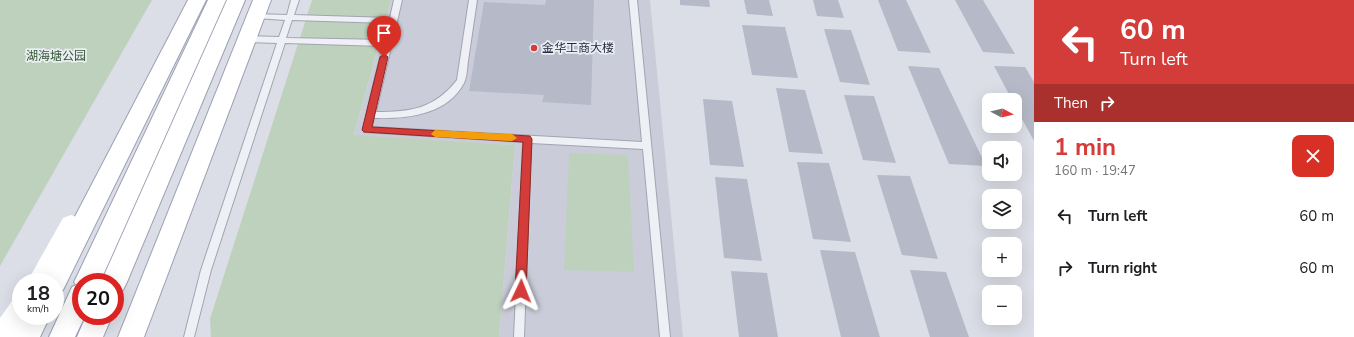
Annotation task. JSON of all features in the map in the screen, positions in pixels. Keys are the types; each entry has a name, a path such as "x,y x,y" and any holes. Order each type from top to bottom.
{"main road":[{"path":"59,273 197,0"},
{"path":"91,273 217,0"},
{"path":"118,273 236,0"},
{"path":"131,337 258,8"},
{"path":"45,273 128,115 156,80"},
{"path":"142,337 150,286"},
{"path":"62,337 72,315"},
{"path":"2,337 12,323"},
{"path":"26,337 32,325"},
{"path":"90,337 95,325"}],"lane":[{"path":"189,337 206,270 295,0"},
{"path":"398,0 367,130 647,146"},
{"path":"370,115 399,116 418,113 437,105 454,92 461,80 472,0"},
{"path":"633,0 665,337"},
{"path":"258,8 289,17 393,21"},
{"path":"246,39 388,43"},
{"path":"519,337 527,139"}],"shaded area":[{"path":"391,0 650,0 683,337 499,337 515,145 354,136"}],"green space":[{"name":"湖海塘公园","path":"0,0 152,0 0,266"},
{"path":"312,0 391,0 354,135 515,145 499,337 211,337 210,319"},
{"path":"569,153 628,155 634,272 564,270"}],"building":[{"name":"金华工商大楼","path":"546,0 594,0 591,105 542,102 544,95 469,91 484,2 545,5"},
{"path":"680,0 709,0 710,7 680,5"},
{"path":"744,0 769,0 773,16 747,14"},
{"path":"813,0 838,0 844,18 817,16"},
{"path":"878,0 906,0 931,53 898,51"},
{"path":"955,0 983,0 1015,54 983,52"},
{"path":"742,25 785,27 798,78 752,75"},
{"path":"824,29 851,30 870,85 840,82"},
{"path":"908,66 939,68 982,158 982,166 949,164"},
{"path":"994,66 1025,67 1034,82 1034,141 1022,119 1022,93 1008,93"},
{"path":"776,88 805,90 823,154 789,152"},
{"path":"844,95 874,96 896,163 863,160"},
{"path":"703,99 732,101 744,167 710,165"},
{"path":"797,162 829,163 851,242 813,239"},
{"path":"877,175 910,176 938,259 902,255"},
{"path":"715,177 747,179 762,261 724,258"},
{"path":"820,250 855,252 880,337 841,337"},
{"path":"910,270 946,272 969,337 930,337"},
{"path":"731,271 767,273 778,337 739,337"}],"slow traffic":[{"path":"435,134 512,138"}],"place":[{"name":"金华工商大楼","path":"534,48"}],"route":[{"path":"384,57 367,130 527,139 521,291"}]}
